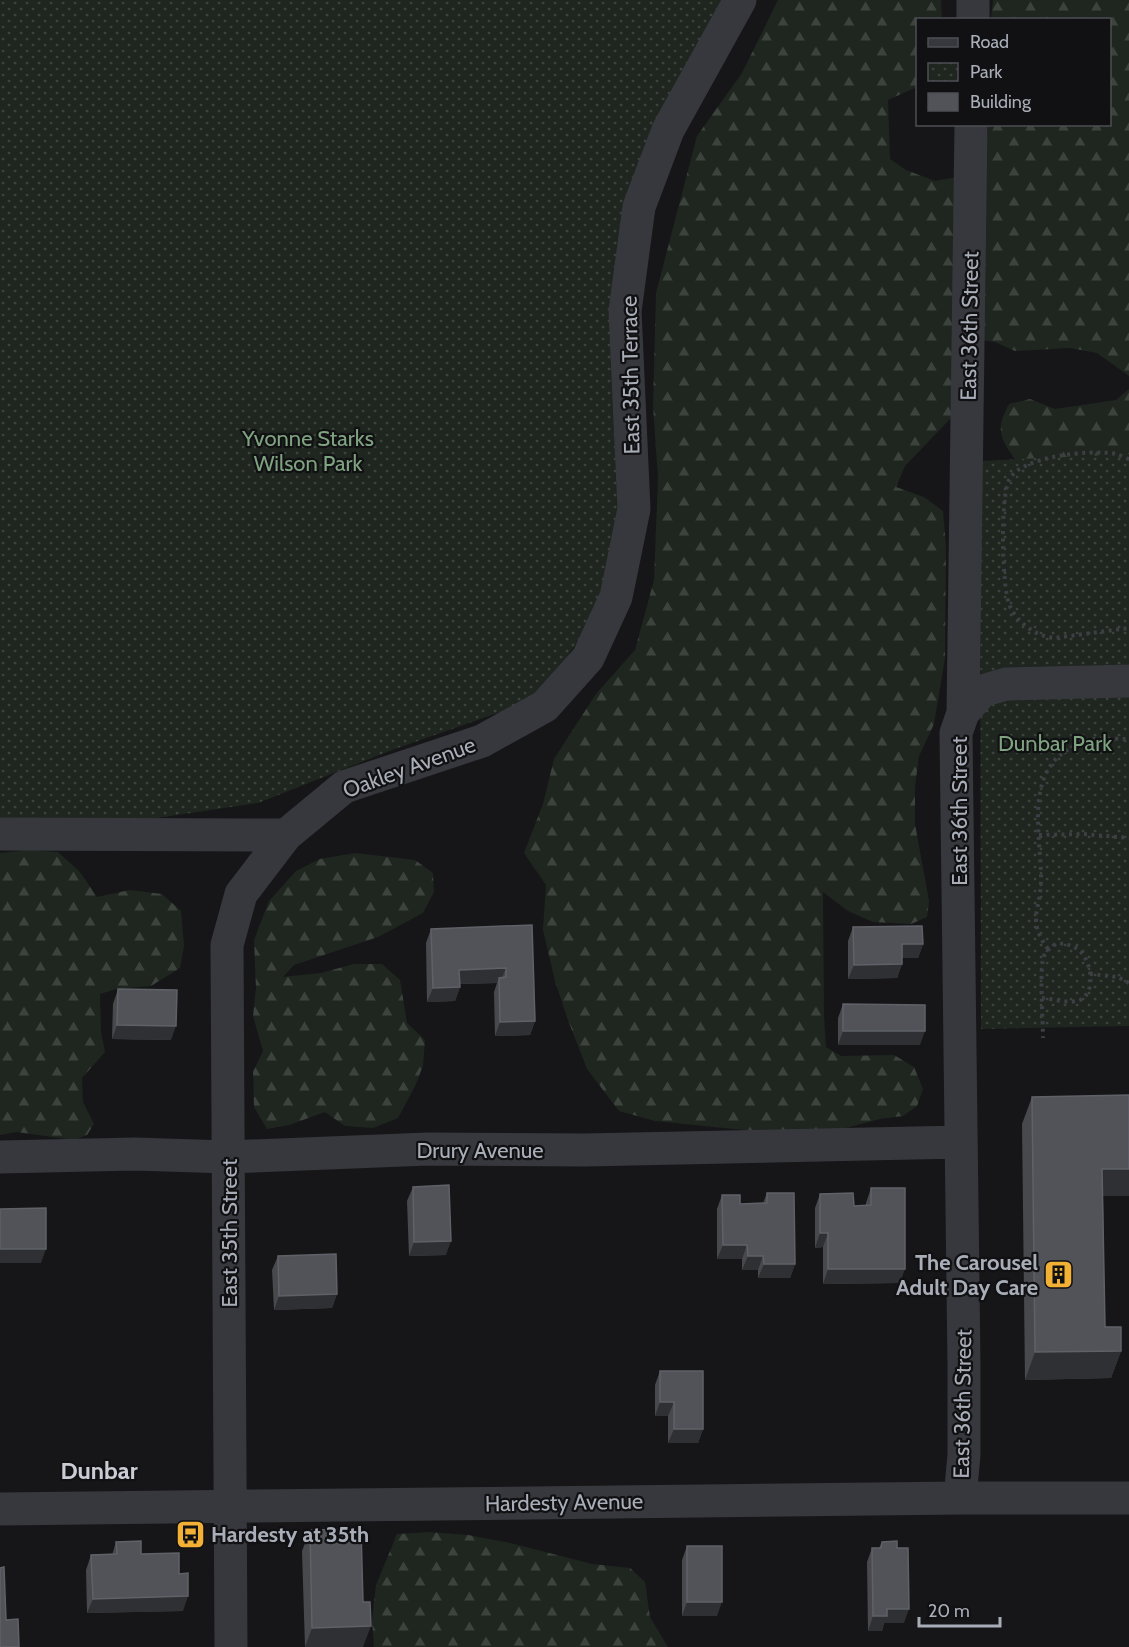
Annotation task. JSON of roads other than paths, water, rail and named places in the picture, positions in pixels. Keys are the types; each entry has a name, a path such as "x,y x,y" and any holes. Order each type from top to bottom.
{"street":[{"name":"East 35th Terrace","path":"588,658 616,597 634,508 625,311 639,207 668,130 740,0"},
{"path":"973,0 973,18"},
{"name":"East 36th Street","path":"960,1498 964,1455 956,733 963,712 972,126"},
{"name":"Oakley Avenue","path":"286,836 344,787 482,741 545,706 588,658"},
{"path":"963,712 982,691 1006,684 1129,681"},
{"path":"0,834 286,836"},
{"name":"East 35th Street","path":"231,1647 227,945 241,894 286,836"},
{"name":"Drury Avenue","path":"0,1156 135,1154 228,1157 428,1149 585,1150 961,1142"},
{"name":"Hardesty Avenue","path":"0,1509 1129,1498"}],"place":[{"name":"The Carousel Adult Day Care","path":"1059,1275"},
{"name":"Hardesty at 35th","path":"190,1534"}],"district":[{"name":"Dunbar","path":"99,1471"}],"park label":[{"name":"Yvonne Starks Wilson Park","path":"308,450"},
{"name":"Dunbar Park","path":"1055,743"}]}
